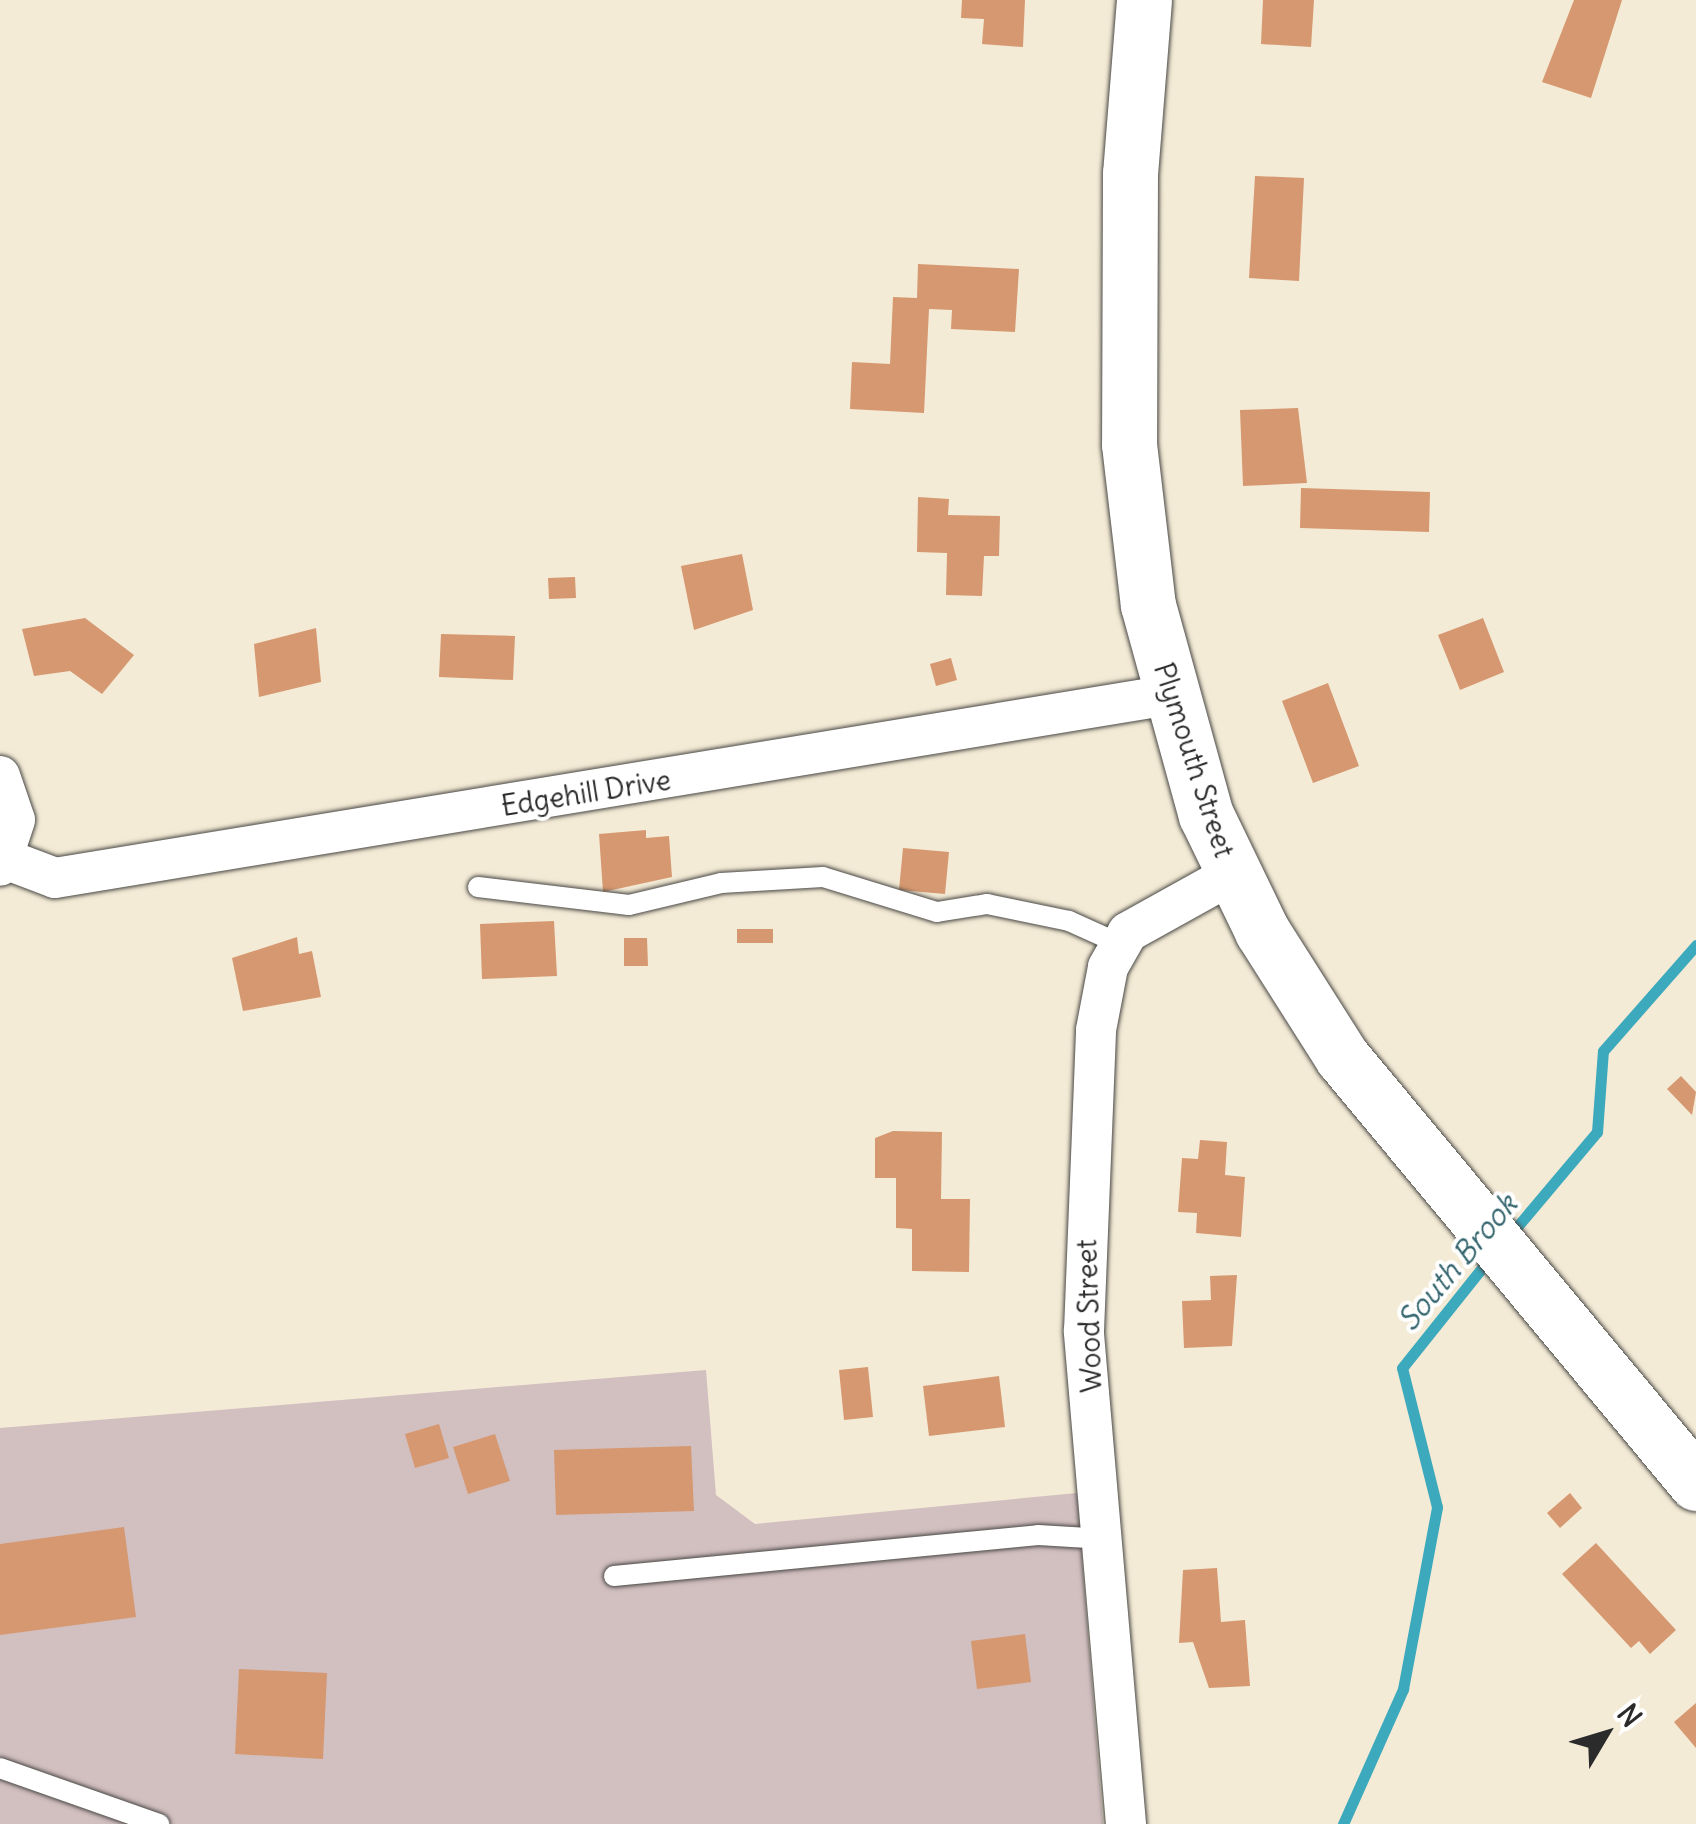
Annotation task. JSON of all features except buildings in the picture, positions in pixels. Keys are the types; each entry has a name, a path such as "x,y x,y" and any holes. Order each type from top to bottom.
{"main road":[{"name":"Plymouth Street","path":"1144,0 1130,174 1129,444 1169,695 1231,875 1342,1056 1696,1482"}],"street":[{"name":"Edgehill Drive","path":"0,776 15,820 2,862 60,877 1169,695"},
{"path":"1120,944 1144,920 1231,875"},
{"name":"Wood Street","path":"1120,944 1096,1030 1084,1331 1106,1539 1126,1824"}],"lane":[{"path":"478,887 629,905 721,883 823,876 938,912 987,904 1069,921 1120,944"},
{"path":"614,1576 880,1547 1106,1539"},
{"path":"0,1768 159,1824"}],"shaded area":[{"path":"706,1370 716,1495 755,1524 1077,1493 1103,1824 0,1824 0,1428"}],"waterway":[{"name":"South Brook","path":"1511,1234 1597,1132 1603,1051 1696,945"},
{"name":"South Brook","path":"1343,1824 1403,1689 1437,1507 1402,1368 1489,1259"}]}
